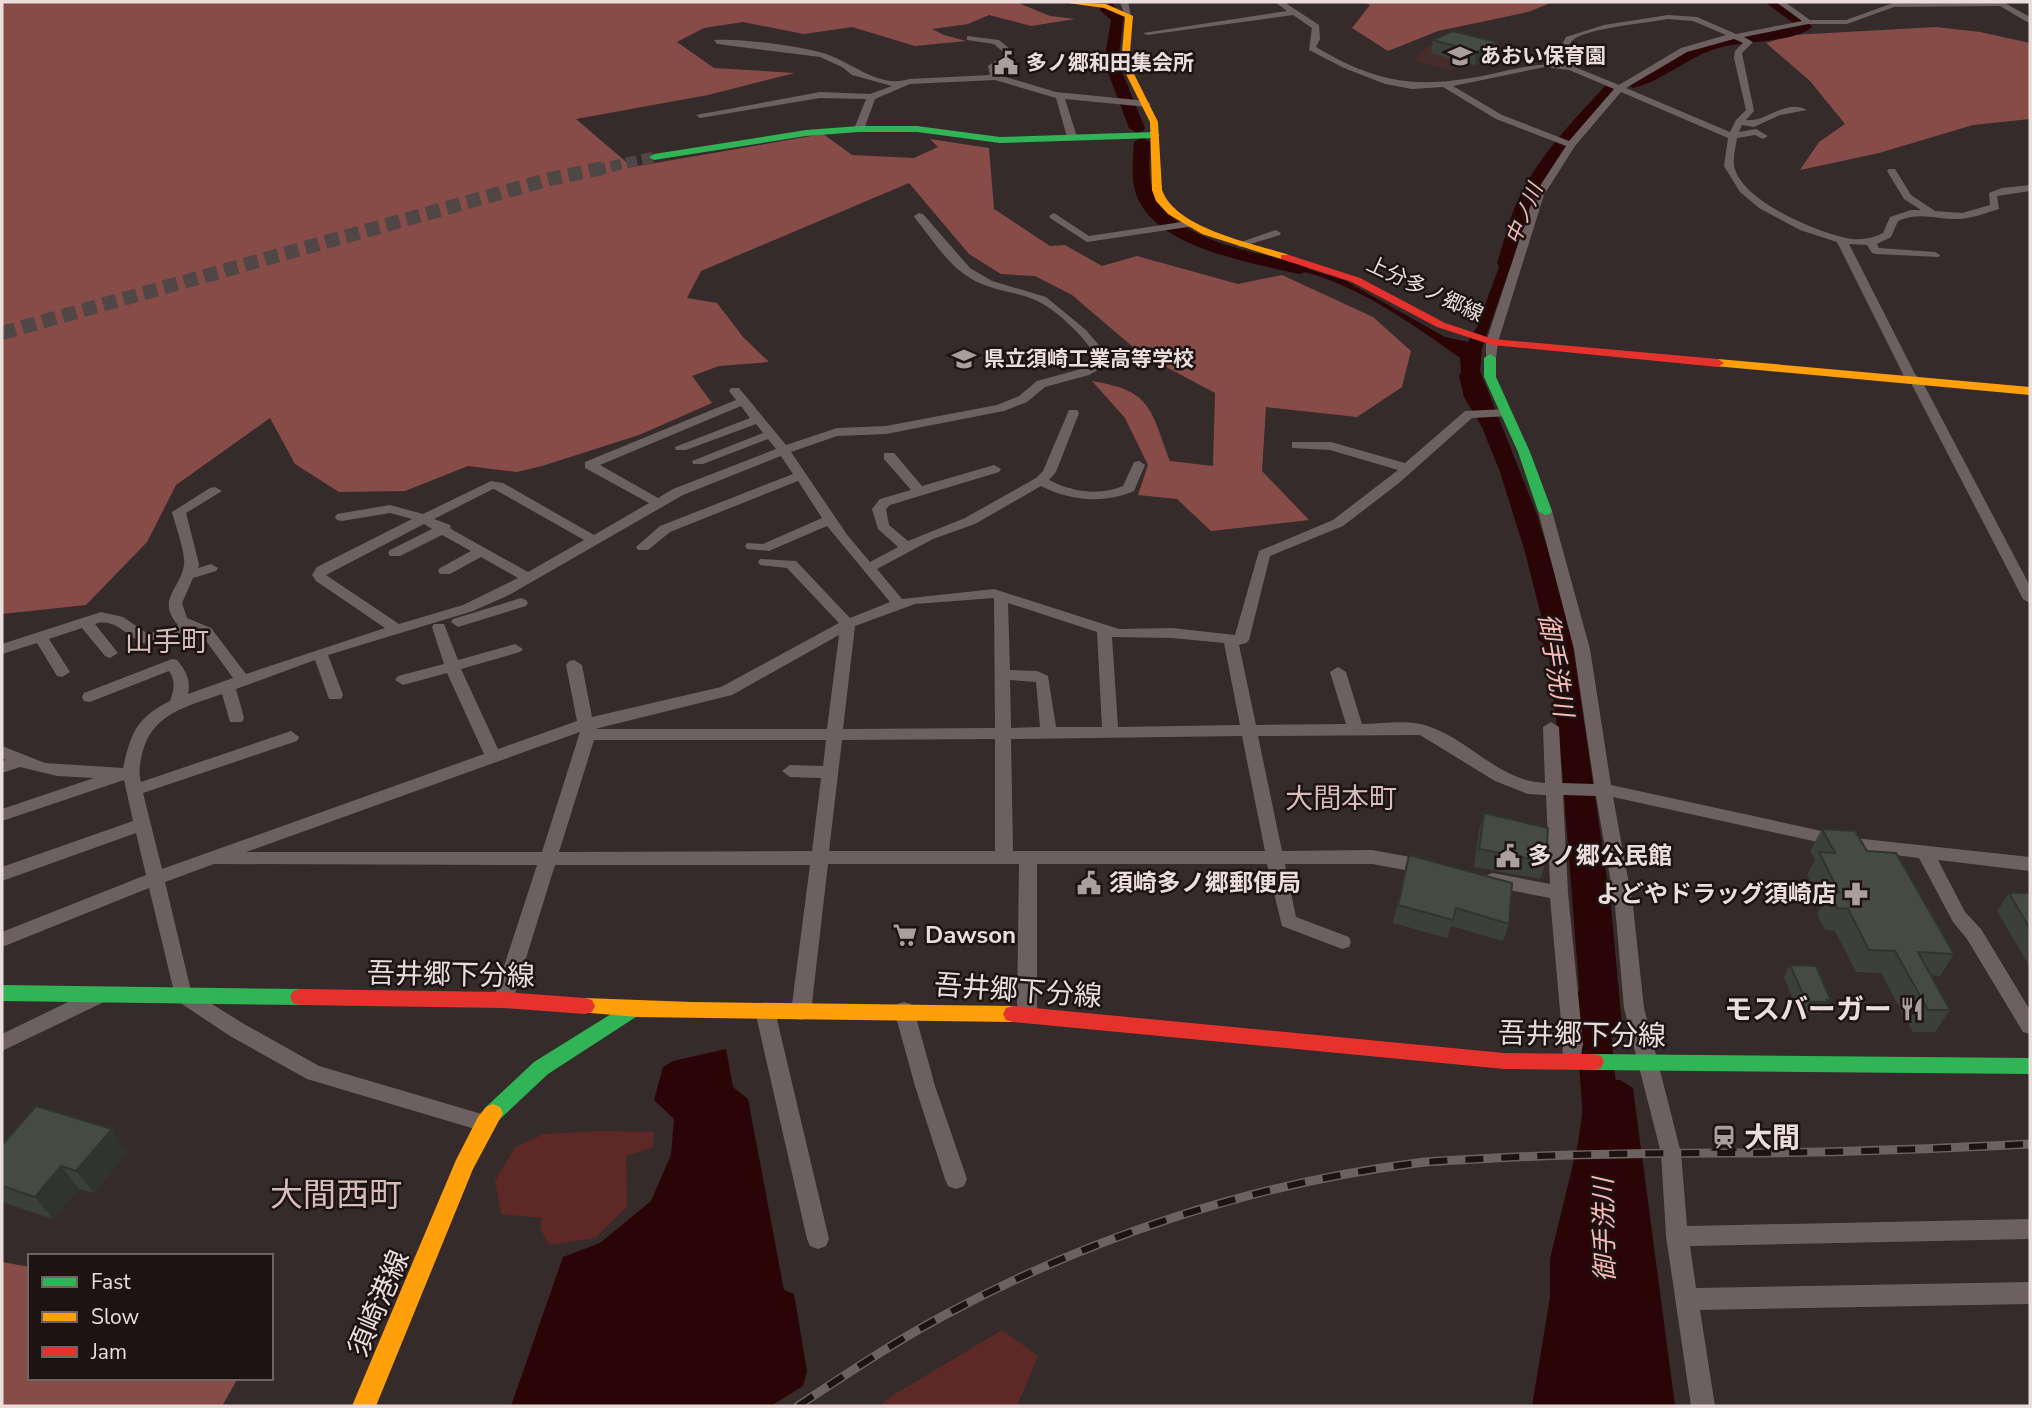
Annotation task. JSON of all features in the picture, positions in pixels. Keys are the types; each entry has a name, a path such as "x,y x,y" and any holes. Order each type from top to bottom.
{"main road":[{"name":"上分多ノ郷線","path":"1065,2 1124,9 1129,36 1125,64 1142,104 1154,121 1157,190 1166,206 1184,224 1356,280 1489,347 2030,391"},
{"path":"654,157 859,128 917,129 1000,140 1155,135"},
{"path":"1489,347 1490,377 1502,413 1545,511"},
{"name":"吾井郷下分線","path":"2,993 503,1000 632,1009 765,1012 904,1010 1027,1015 1396,1052 1504,1060 2030,1066"},
{"name":"須崎港線","path":"364,1406 463,1167 485,1123 511,1091 531,1073 632,1009"}],"street":[{"path":"1279,2 1316,27 1312,48 1394,82 1413,86 1545,65 1572,68 1618,90 1731,136 1756,132 1763,136"},
{"path":"1780,2 1799,13 1804,23"},
{"path":"1489,347 1539,195 1566,144 1618,90 1684,50 1705,42 1804,23 1847,22 1893,5 2000,3 2030,20"},
{"path":"1129,36 1294,12"},
{"path":"1572,68 1572,61 1563,50 1569,38 1604,27 1664,17 1682,17 1750,43 1740,49 1738,54 1747,85 1750,110 1737,122 1731,136 1732,154 1729,166 1748,195 1807,228 1842,242 1871,243 1889,234 1897,217 1912,213 1965,216 1995,207 1992,195 1997,192 2030,188"},
{"path":"970,38 996,42 1007,51 1007,56 992,66 995,77"},
{"path":"717,42 822,55 849,67 855,73 898,85"},
{"path":"700,115 820,95 871,97 909,82 995,77 1060,96 1142,104"},
{"path":"1442,83 1499,117 1566,144"},
{"path":"1060,96 1072,137"},
{"path":"859,128 871,97"},
{"path":"1754,124 1778,112 1803,110"},
{"path":"1737,122 1774,124"},
{"path":"1892,171 1907,197 1934,213"},
{"path":"485,1123 314,1073 237,1030 183,995 132,781 138,735 159,713 177,704 468,608 528,578 682,490 713,478 827,434 886,430 1006,406 1023,399 1041,384 1085,372 1101,363 1103,357 1094,344 1048,303 1039,296 975,277 960,265 919,216"},
{"path":"1054,216 1087,239 1184,224"},
{"path":"1240,244 1276,233"},
{"path":"1842,242 1910,376 1916,381 2030,599"},
{"path":"1871,243 1876,251 1935,255"},
{"path":"660,503 590,466 665,435 738,396 784,451 830,520 899,604"},
{"path":"869,568 928,536 971,521 1041,481 1054,461 1073,413"},
{"path":"2,940 156,878 494,757 726,691 848,624 899,604 945,596 986,593 1001,595 1104,630 1132,635 1172,633 1241,640 1259,561 1264,554 1331,527 1407,468 1469,414 1502,413"},
{"path":"681,447 758,419"},
{"path":"698,461 771,434"},
{"path":"665,435 698,461 713,478"},
{"path":"1297,445 1331,446 1407,468"},
{"path":"889,456 920,492"},
{"path":"1041,481 1053,489 1075,494 1119,492 1129,488 1139,465"},
{"path":"907,547 883,526 880,509 885,502 994,469"},
{"path":"643,547 665,529 801,475"},
{"path":"398,630 319,575 322,570 485,487 498,485 595,541"},
{"path":"188,627 177,612 176,603 191,558 179,512 215,491"},
{"path":"342,517 390,509 424,518 528,578"},
{"path":"1545,511 1582,649 1599,790 1624,906 1639,1061 1671,1153 1677,1236 1703,1406"},
{"path":"752,546 764,548 830,520"},
{"path":"395,553 445,528"},
{"path":"445,571 483,550"},
{"path":"765,562 792,564 848,624 818,858 802,1012"},
{"path":"187,575 211,568"},
{"path":"1001,595 1004,856"},
{"path":"322,655 439,628 522,603"},
{"path":"2,649 85,622 111,617 146,639 188,627 206,631 244,682"},
{"path":"85,622 110,653"},
{"path":"439,628 494,757"},
{"path":"1104,630 1110,731"},
{"path":"41,638 62,672"},
{"path":"1230,638 1288,920 1342,942"},
{"path":"403,680 514,649"},
{"path":"322,655 335,695"},
{"path":"90,697 172,664 183,677 184,686 177,704"},
{"path":"503,1000 587,729 574,665"},
{"path":"1338,672 1355,729"},
{"path":"1004,676 1037,676 1043,680 1049,732"},
{"path":"228,688 236,718"},
{"path":"1551,727 1558,790 1559,893 1573,1044 1577,1060"},
{"path":"587,729 835,735 1423,730 1516,784 1558,790 1599,790 1854,844 2030,864"},
{"path":"2,815 291,737"},
{"path":"2,752 11,754 20,761 64,771 132,781"},
{"path":"2,767 20,761"},
{"path":"790,771 829,772"},
{"path":"2,874 142,824"},
{"path":"1924,852 1959,917 1974,934 2030,1026"},
{"path":"1027,1015 1028,857"},
{"path":"212,858 1373,857 1439,869"},
{"path":"1479,877 1559,893"},
{"path":"2,1043 99,995"},
{"path":"904,1010 925,1086 956,1180"},
{"path":"765,1012 818,1239"},
{"path":"1677,1236 2030,1230"},
{"path":"1685,1299 2030,1293"}],"shaded area":[{"path":"2,2 1016,2 1050,16 1075,19 1031,26 989,15 968,24 932,29 966,41 915,46 852,27 804,34 743,22 704,28 677,42 714,68 795,73 708,95 576,119 632,167 823,134 852,155 914,158 938,147 930,139 989,148 994,209 1050,246 1065,245 1102,266 1137,256 1238,284 1282,275 1373,317 1411,351 1402,387 1357,417 1266,407 1262,471 1309,520 1211,531 1177,499 1138,495 1148,465 1125,418 1092,381 1127,390 1146,405 1170,461 1213,466 1215,393 1140,353 1072,295 1035,276 1001,274 969,254 909,183 701,271 687,298 717,303 743,337 769,362 719,366 692,376 712,403 639,435 542,466 517,472 468,466 405,491 339,492 295,464 270,418 176,485 147,542 86,605 2,614"},
{"path":"1363,2 1553,2 1528,12 1438,31 1388,51 1352,28 1370,5"},
{"path":"1936,27 1980,32 2030,43 2030,119 1973,125 1879,153 1800,170 1819,142 1845,124 1810,81 1766,43 1792,35"},
{"name":"あおい保育園","path":"1437,41 1448,41 1510,58 1449,70 1414,61 1420,52"},
{"path":"654,1132 653,1147 626,1156 627,1207 595,1238 549,1245 540,1228 542,1218 501,1214 495,1181 515,1147 544,1134"},
{"path":"2,1262 28,1267 28,1380 237,1380 222,1406 2,1406"},
{"path":"1002,1330 1038,1356 1017,1406 879,1406 895,1394"}],"water":[{"path":"1514,226 1524,228 1482,348 1480,371 1536,512 1556,576 1573,646 1611,906 1623,1037 1583,1037 1562,769 1549,658 1546,646 1538,639 1537,632 1542,619 1500,472 1482,427 1464,397 1459,376 1460,358 1355,291 1320,277 1260,261 1265,256 1344,280 1445,337 1468,342 1477,327"},
{"path":"726,1049 733,1087 748,1099 784,1290 794,1294 807,1371 803,1386 771,1406 511,1406 563,1257 600,1243 651,1201 671,1155 674,1119 654,1100 663,1067 673,1061"},
{"path":"1587,1080 1620,1080 1633,1088 1675,1406 1532,1406 1550,1297 1550,1259 1578,1143"}],"building":[{"path":"1453,31 1497,42 1477,52 1433,40"},
{"path":"1484,813 1548,828 1546,862 1479,849"},
{"path":"1822,829 1855,831 1867,851 1896,853 1954,954 1918,952 1950,1010 1928,1010 1895,951 1869,950 1848,909 1837,908 1829,891 1839,892 1819,852 1835,853"},
{"path":"1409,855 1512,883 1509,924 1456,908 1453,920 1398,905"},
{"path":"2009,893 2030,893 2030,929"},
{"path":"1790,965 1816,966 1831,1001 1810,1002 1805,999"},
{"path":"36,1106 112,1129 76,1171 61,1166 35,1197 2,1186 2,1145"}],"waterway":[{"name":"御手洗川","path":"1106,2 1107,10 1117,15 1118,20 1111,62 1137,128"},
{"name":"中ノ川","path":"1633,83 1649,78 1686,55 1718,43 1805,27 1794,15 1772,2"},
{"name":"中ノ川","path":"1506,263 1524,208 1539,177 1610,89"},
{"name":"御手洗川","path":"1142,142 1142,177 1146,196 1157,213 1173,226 1214,246 1299,268"},
{"name":"御手洗川","path":"1591,1000 1601,1117"}],"tunnel":[{"path":"595,170 654,157"},
{"path":"2,333 550,179 603,168"}],"railway":[{"path":"798,1406 922,1327 1054,1263 1171,1218 1293,1185 1355,1172 1446,1161 2030,1144"}],"traffic: fast":[{"path":"654,157 806,133 859,129 917,129 1000,140 1155,135"},
{"path":"1490,358 1490,377 1524,452 1545,511"},
{"path":"2,993 300,997"},
{"path":"493,1113 541,1068 632,1009"},
{"path":"1594,1062 2030,1066"}],"traffic: slow":[{"path":"1065,2 1106,6 1129,16 1125,64 1154,122 1157,190 1161,201 1172,212 1206,232 1285,257"},
{"path":"1718,363 2030,391"},
{"path":"585,1006 1013,1014"},
{"path":"364,1406 463,1167 485,1123 493,1113"}],"traffic: jam":[{"path":"1285,257 1356,280 1441,325 1492,342 1718,363"},
{"path":"300,997 503,1000 585,1006"},
{"path":"1013,1014 1504,1061 1594,1062"}],"place":[{"name":"あおい保育園","path":"1460,56"},
{"name":"多ノ郷和田集会所","path":"1006,63"},
{"name":"県立須崎工業高等学校","path":"964,359"},
{"name":"多ノ郷公民館","path":"1508,856"},
{"name":"須崎多ノ郷郵便局","path":"1089,883"},
{"name":"よどやドラッグ須崎店","path":"1856,894"},
{"name":"Dawson","path":"905,935"},
{"name":"モスバーガー","path":"1912,1009"},
{"name":"大間","path":"1724,1137"}],"district":[{"name":"山手町","path":"167,641"},
{"name":"大間本町","path":"1341,798"},
{"name":"大間西町","path":"336,1194"}]}
